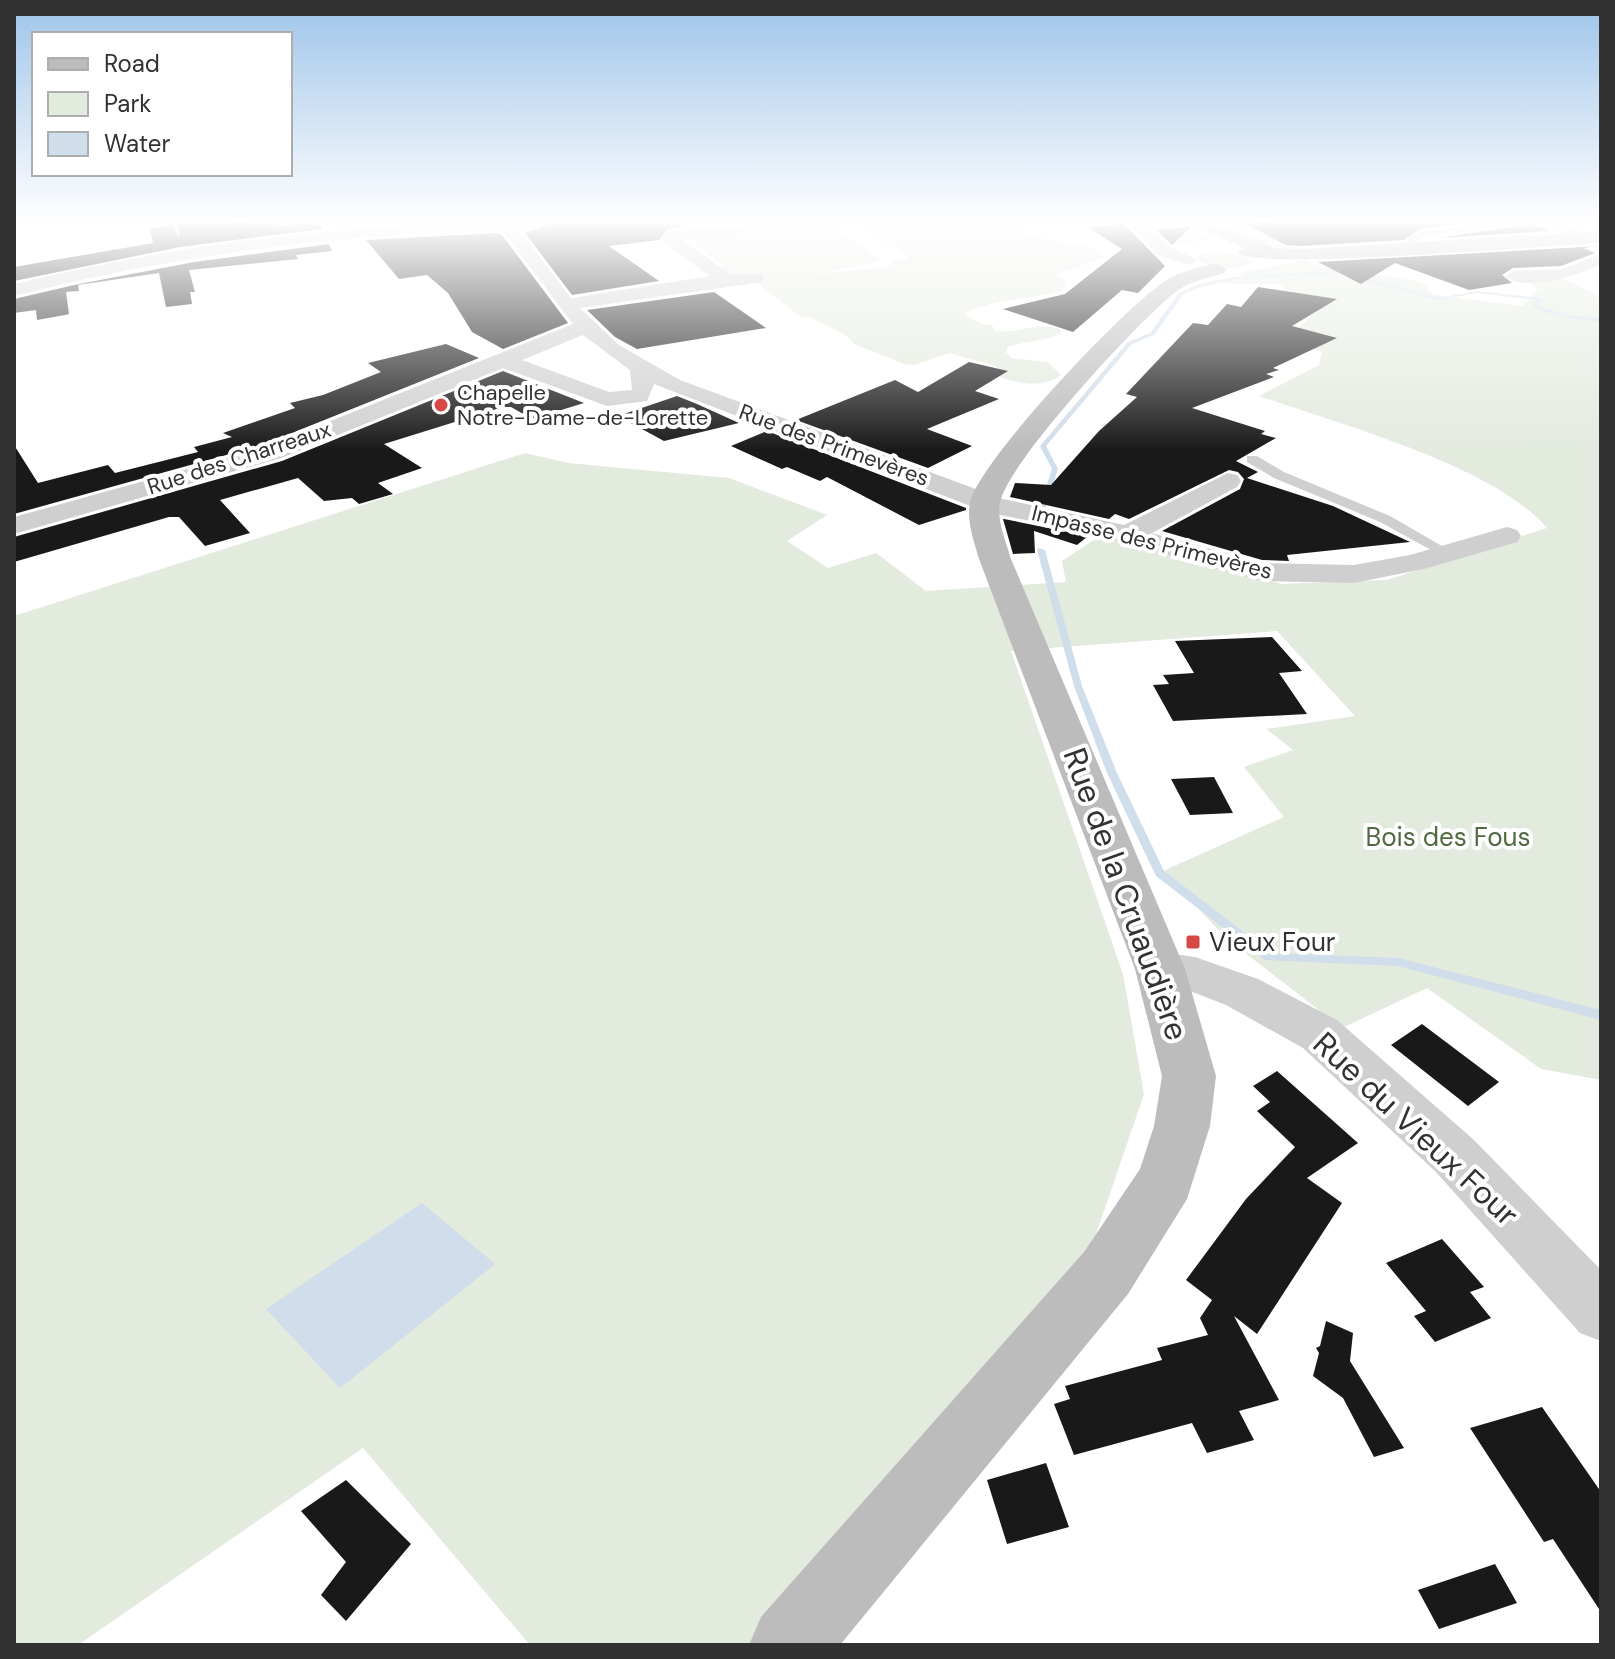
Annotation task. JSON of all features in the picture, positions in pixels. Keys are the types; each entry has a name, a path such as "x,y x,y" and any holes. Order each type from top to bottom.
{"main road":[{"path":"985,501 1006,463 1117,337 1161,296"},
{"name":"Rue de la Cruaudière","path":"789,1645 1106,1273 1166,1180 1182,1126 1189,1076 1160,969 1045,676 995,559 985,526 985,501"}],"street":[{"name":"Rue des Primevères","path":"562,296 605,344 672,385 985,501"},
{"path":"569,304 616,296"},
{"name":"Rue des Charreaux","path":"14,526 272,453 587,326"},
{"path":"505,361 607,399 639,396 644,389 640,367"},
{"path":"1127,535 1228,481"},
{"name":"Impasse des Primevères","path":"985,501 1278,574 1354,574 1507,536"},
{"name":"Rue du Vieux Four","path":"1160,969 1195,974 1242,992 1320,1034 1455,1156 1601,1312"}],"lane":[{"path":"1252,459 1279,475 1385,519 1447,553"}],"green space":[{"path":"774,296 1034,296 986,305 964,314 981,324 992,325 995,331 1042,326 1060,329 1062,333 1056,336 1008,347 1006,352 1011,358 1048,362 1061,375 1047,382 1016,382 1001,378 998,368 992,365 949,353 915,365 905,364 854,344 847,336 810,317 802,318"},
{"name":"Bois des Fous","path":"1298,296 1444,296 1522,306 1532,296 1601,297 1601,1080 1541,1069 1427,988 1342,1028 1226,938 1163,871 1284,817 1244,767 1293,750 1266,729 1355,716 1277,631 1011,651 1123,974 1144,1094 1092,1246 753,1645 530,1645 363,1448 78,1645 14,1645 14,616 525,453 568,463 729,478 827,515 787,541 828,568 876,553 926,591 1066,582 1062,561 1101,535 1282,584 1387,580 1547,528 1522,505 1453,466 1371,433 1259,396 1319,365 1322,352 1287,339 1319,309"}],"water":[{"path":"422,1203 495,1264 340,1388 266,1309"}],"building":[{"path":"67,296 69,314 37,320 36,310 14,313 14,299"},
{"path":"164,296 191,296 192,304 166,307"},
{"path":"450,296 548,296 568,323 503,349 472,332"},
{"path":"683,296 720,296 766,328 637,349 615,337 587,310"},
{"path":"1055,296 1115,296 1073,332 1003,309"},
{"path":"1250,296 1337,299 1292,326 1337,338 1266,374 1274,377 1192,408 1265,431 1261,434 1276,438 1236,461 1258,472 1247,478 1333,506 1410,542 1287,555 1289,561 1262,560 1162,531 1240,489 1244,479 1238,472 1229,470 1129,519 1115,514 1109,519 1010,497 1015,483 1051,485 1099,431 1137,397 1126,394 1193,323 1208,325 1227,304 1241,307"},
{"path":"446,344 479,358 262,445 14,514 14,445 38,483 108,465 115,473 198,452 194,447 232,437 223,433 295,408 290,403 323,395 381,372 368,363"},
{"path":"969,362 1008,371 975,391 999,399 927,429 972,446 928,468 796,420 895,380 918,392"},
{"path":"503,371 584,403 532,419 511,407 503,407 384,444 422,468 378,483 393,494 359,504 352,498 324,501 298,478 220,500 250,533 205,546 179,517 169,517 14,562 14,537 282,461"},
{"path":"677,396 739,423 664,441 618,416"},
{"path":"767,431 966,510 919,525 827,477 820,481 787,467 782,469 731,446"},
{"path":"1003,519 1088,536 1077,545 1034,531 1035,553 1013,554"},
{"path":"1272,637 1302,671 1279,673 1307,714 1173,721 1153,685 1169,684 1163,675 1194,673 1175,641"},
{"path":"1214,777 1233,813 1190,815 1171,779"},
{"path":"1422,1024 1499,1082 1468,1106 1391,1045"},
{"path":"1277,1071 1358,1143 1307,1178 1342,1203 1257,1334 1234,1316 1279,1400 1239,1411 1254,1440 1207,1453 1192,1423 1074,1455 1054,1404 1070,1399 1065,1386 1162,1360 1157,1348 1208,1335 1200,1318 1212,1300 1186,1280 1246,1199 1295,1147 1257,1111 1270,1102 1253,1086"},
{"path":"1442,1239 1484,1287 1470,1292 1491,1318 1435,1342 1414,1316 1426,1311 1386,1263"},
{"path":"1326,1321 1353,1333 1350,1361 1404,1448 1374,1457 1343,1398 1313,1376 1319,1353 1316,1348 1320,1346"},
{"path":"1542,1407 1601,1492 1601,1612 1553,1539 1544,1542 1470,1428"},
{"path":"1046,1463 1069,1527 1007,1544 987,1480"},
{"path":"346,1480 411,1544 346,1621 321,1595 346,1562 301,1511"},
{"path":"1495,1564 1517,1603 1439,1629 1418,1590"}],"waterway":[{"path":"1039,518 1055,469 1043,446 1130,343 1152,334 1179,296"},
{"path":"1429,296 1438,299 1452,296"},
{"path":"1517,296 1540,299 1535,307 1551,313 1601,320"},
{"path":"1041,550 1078,686 1112,773 1160,873 1269,957 1398,962 1601,1015"}],"place":[{"name":"Chapelle Notre-Dame-de-Lorette","path":"441,405"},
{"name":"Vieux Four","path":"1193,942"}]}
